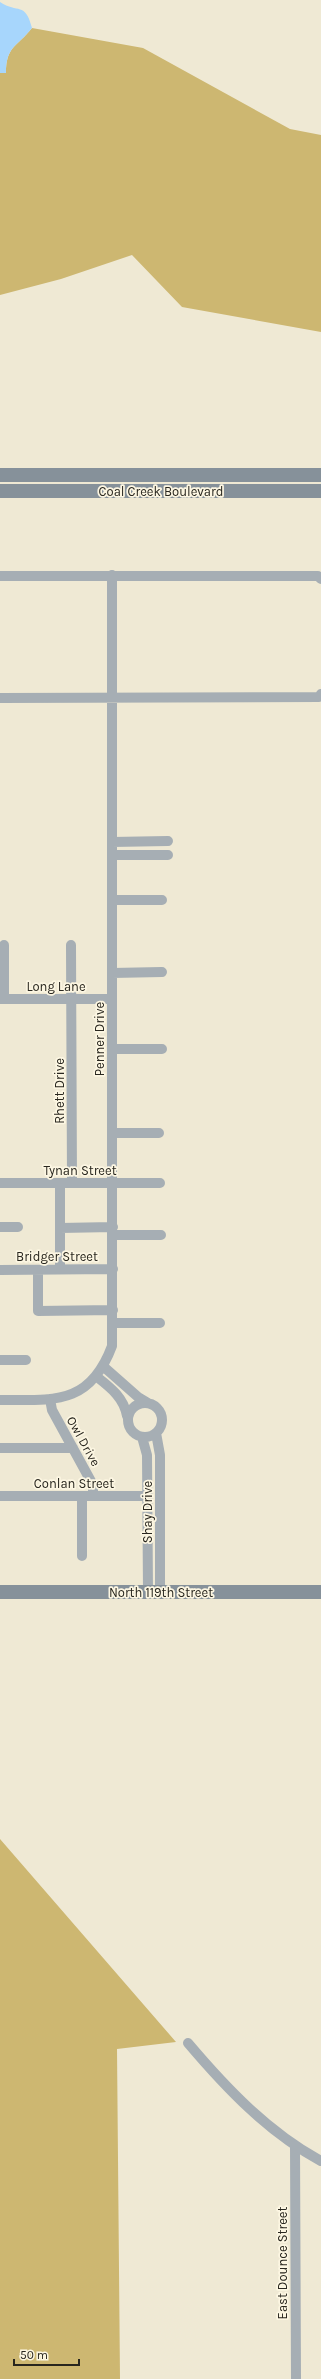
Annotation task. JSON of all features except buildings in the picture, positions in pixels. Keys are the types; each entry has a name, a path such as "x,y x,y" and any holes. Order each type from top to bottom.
{"main road":[{"name":"Coal Creek Boulevard","path":"0,475 321,475"},
{"name":"Coal Creek Boulevard","path":"0,491 321,491"},
{"name":"North 119th Street","path":"0,1592 321,1592"}],"street":[{"name":"Penner Drive","path":"97,1377 104,1367 112,1346 114,1323 112,1048 112,575"},
{"path":"0,576 318,576 321,579"},
{"path":"0,698 112,696 319,697 321,694"},
{"path":"112,842 168,841"},
{"path":"112,855 168,855"},
{"path":"112,900 162,900"},
{"path":"2,999 4,945"},
{"name":"Rhett Drive","path":"71,945 72,1183"},
{"path":"112,973 162,972"},
{"name":"Long Lane","path":"2,999 112,999"},
{"path":"112,1048 162,1048"},
{"path":"113,1133 159,1133"},
{"name":"Tynan Street","path":"0,1183 160,1183"},
{"path":"60,1183 60,1270"},
{"path":"0,1228 18,1227"},
{"path":"60,1228 160,1235"},
{"name":"Bridger Street","path":"0,1270 113,1269"},
{"path":"38,1270 38,1311 114,1310"},
{"path":"114,1323 160,1323"},
{"path":"0,1360 26,1360"},
{"name":"Shay Drive","path":"104,1367 138,1397 160,1413 162,1424 156,1433 160,1455 154,1592"},
{"path":"0,1400 50,1399 71,1394 97,1377 118,1395 126,1406 129,1427 137,1435 142,1437 156,1433"},
{"name":"Owl Drive","path":"50,1399 52,1410 93,1485 93,1496"},
{"path":"127,1416 133,1407 143,1402 148,1403"},
{"name":"Shay Drive","path":"142,1437 147,1456 154,1592"},
{"path":"0,1448 73,1448"},
{"name":"Conlan Street","path":"0,1496 148,1496"},
{"path":"82,1496 82,1556"},
{"path":"188,2043 254,2114 295,2146 321,2160"},
{"name":"East Dounce Street","path":"295,2146 296,2379"}],"shaded area":[{"path":"32,28 143,48 290,129 321,135 321,332 182,307 132,255 61,279 0,295 0,73 6,73 10,52"},
{"path":"0,1839 176,2042 117,2049 120,2379 0,2379"}],"water":[{"path":"0,2 24,11 27,14 32,28 10,52 6,73 0,73"}]}
